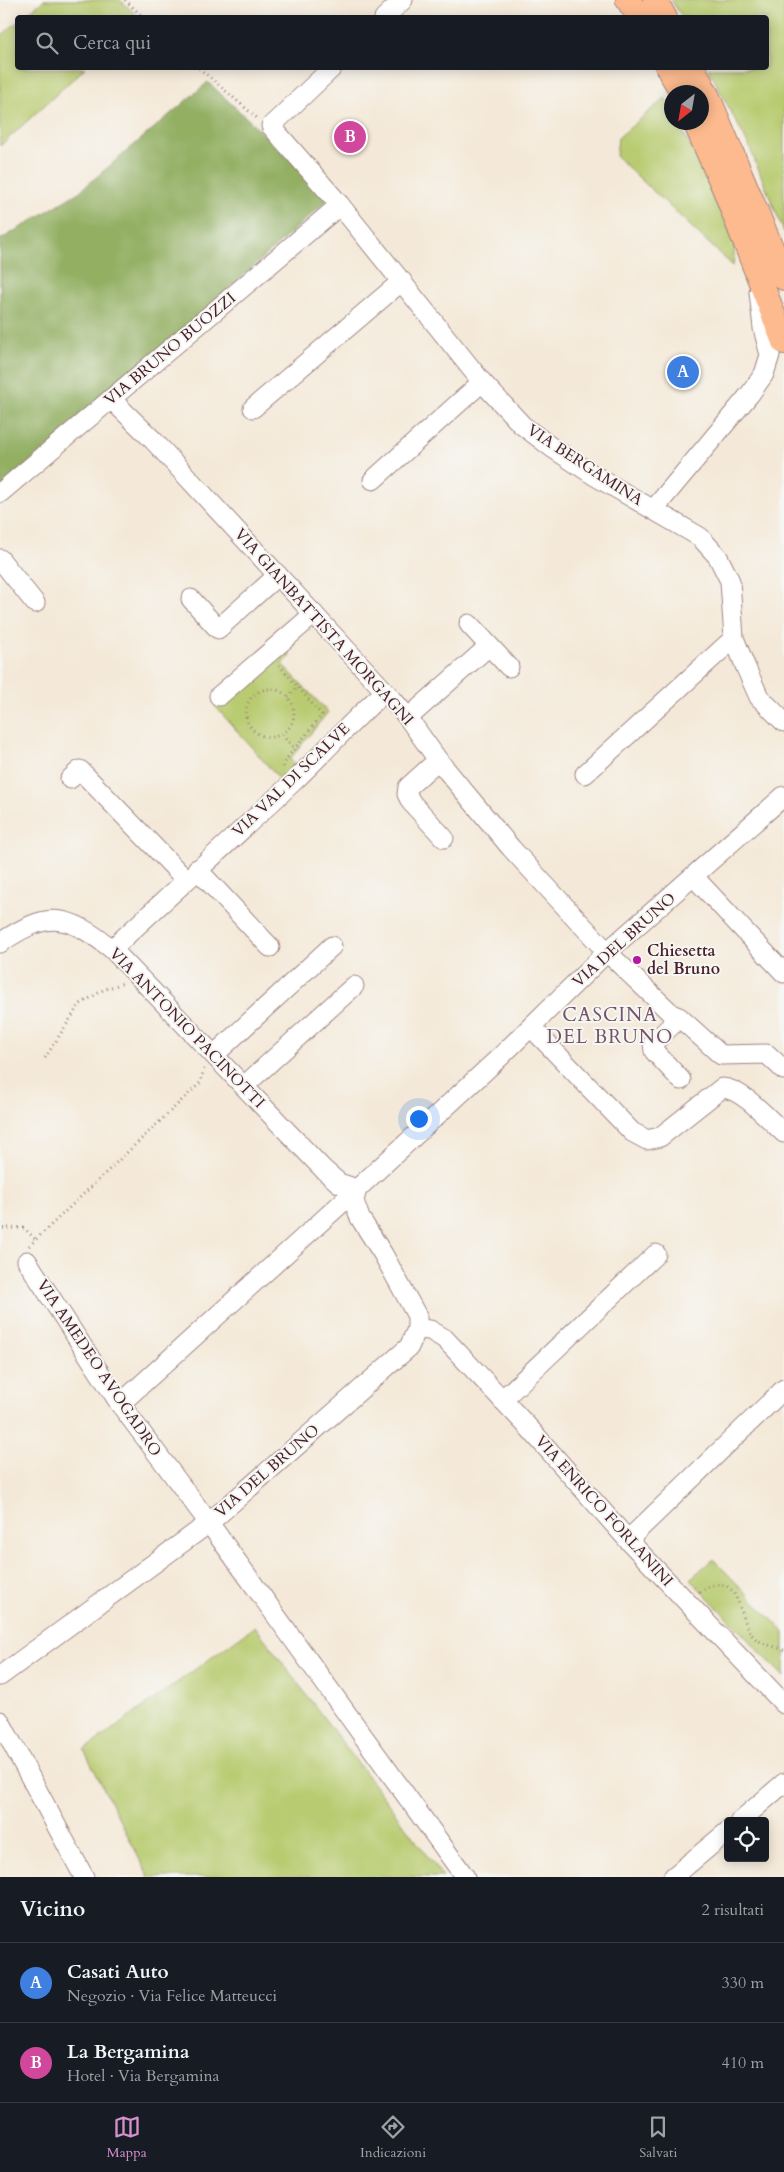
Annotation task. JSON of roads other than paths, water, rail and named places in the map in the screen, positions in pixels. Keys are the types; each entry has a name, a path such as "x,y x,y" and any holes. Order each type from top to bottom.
{"main road":[{"path":"628,0 638,15"},
{"path":"655,0 663,15"},
{"path":"669,70 678,85"},
{"path":"694,70 716,114 784,278"},
{"path":"698,130 759,276 784,342"}],"street":[{"path":"387,15 403,0"},
{"name":"VIA BERGAMINA","path":"330,70 271,126 402,280 482,382 522,425 595,476 700,537 718,556 730,581 734,638 759,697 784,722"},
{"name":"VIA BRUNO BUOZZI","path":"0,493 340,205"},
{"path":"654,509 750,394 764,374 770,355 763,328 759,276"},
{"path":"253,408 402,280"},
{"path":"373,480 482,382"},
{"name":"VIA GIANBATTISTA MORGAGNI","path":"111,399 152,440 385,692 408,718 438,760 511,848 607,952 673,1015 679,1017 720,1055 767,1054 784,1070"},
{"path":"0,559 35,603"},
{"path":"191,599 218,629 278,575"},
{"path":"219,696 314,614"},
{"path":"469,624 509,667"},
{"path":"585,774 734,638"},
{"path":"408,718 488,646"},
{"name":"VIA VAL DI SCALVE","path":"112,949 291,784 334,743 357,716 385,692"},
{"path":"438,760 408,787 407,794 411,802 444,838"},
{"path":"70,779 80,770 270,947"},
{"name":"VIA DEL BRUNO","path":"120,1404 357,1189 531,1027 607,952 784,796"},
{"path":"694,877 784,973"},
{"name":"VIA ANTONIO PACINOTTI","path":"0,943 18,931 38,922 54,920 74,923 92,933 112,949 324,1170 339,1183 357,1189"},
{"path":"214,1054 332,946"},
{"path":"244,1086 354,986"},
{"path":"673,1015 672,1024 653,1043 654,1051 680,1080"},
{"path":"531,1027 632,1132 647,1140 660,1137 722,1088 732,1088 784,1133"},
{"path":"357,1189 354,1201 360,1218 383,1254 417,1316 417,1328"},
{"path":"502,1400 656,1254"},
{"name":"VIA AMEDEO AVOGADRO","path":"27,1261 120,1404 209,1523"},
{"name":"VIA DEL BRUNO","path":"417,1328 409,1347 209,1523 464,1877"},
{"name":"VIA ENRICO FORLANINI","path":"417,1328 430,1330 445,1339 684,1601 784,1704"},
{"path":"628,1540 784,1389"},
{"path":"0,1676 209,1523"},
{"path":"0,1721 84,1877"},
{"path":"745,1817 784,1783"},
{"path":"674,1877 724,1834"}],"place":[{"name":"La Bergamina","path":"350,137"},
{"name":"Casati Auto","path":"683,372"},
{"name":"Chiesetta del Bruno","path":"637,960"}],"district":[{"name":"CASCINA DEL BRUNO","path":"610,1026"}]}
